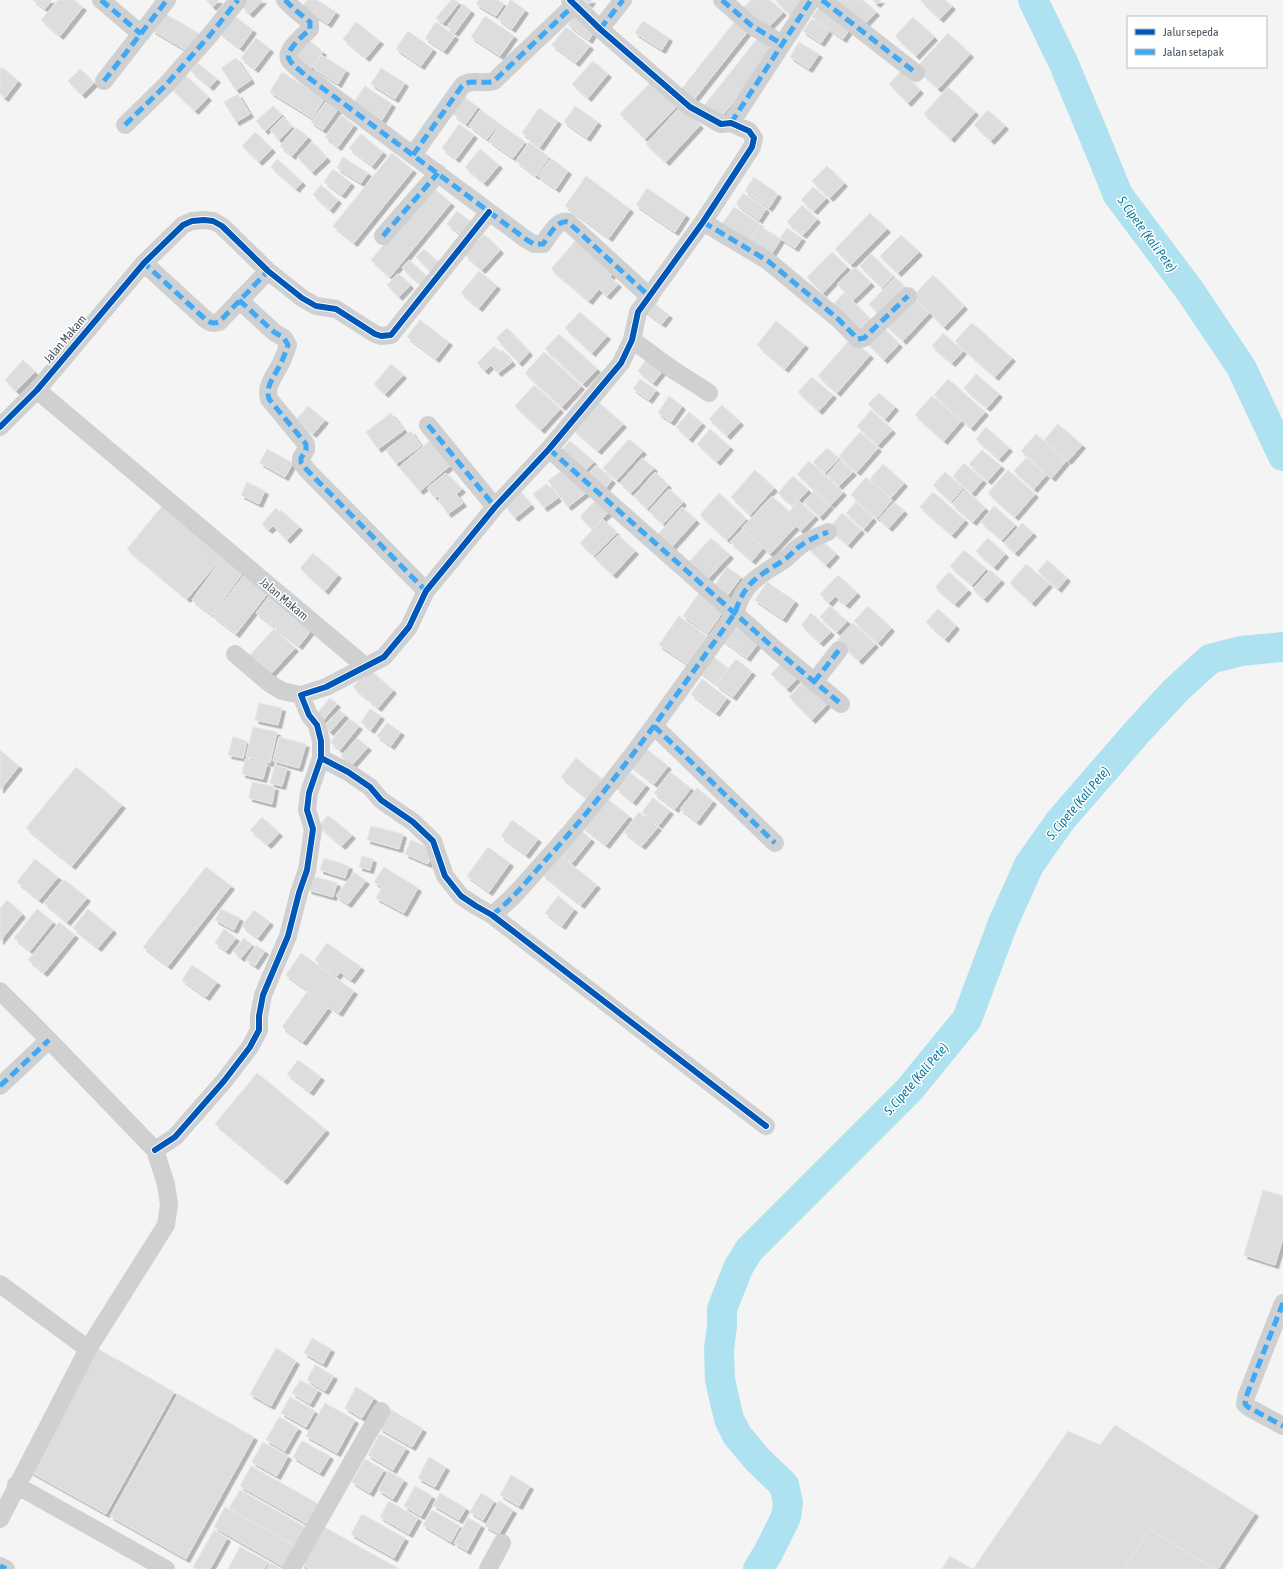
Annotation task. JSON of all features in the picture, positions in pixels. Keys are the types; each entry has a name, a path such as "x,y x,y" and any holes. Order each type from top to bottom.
{"street":[{"path":"101,0 141,34"},
{"path":"104,81 167,0"},
{"path":"125,125 165,86 210,35 238,0"},
{"path":"285,0 294,10 310,22 310,29 290,50 288,55 290,60 306,75 534,244 543,244 560,223 564,221 568,222 650,296"},
{"path":"600,29 623,0"},
{"path":"722,0 752,26 782,44"},
{"path":"731,123 811,0"},
{"path":"822,0 916,73"},
{"path":"235,654 269,683 282,691 301,695 326,687 366,668 384,657 409,627 426,591 495,507 549,449 621,363 632,340 638,312 703,222 752,147 754,138 749,131 731,123 721,124 690,107 600,29 573,2 494,81 489,83 471,82 462,86 413,155"},
{"path":"384,236 438,173"},
{"name":"Jalan Makam","path":"0,427 37,390 144,263 183,225 192,221 213,221 222,226 268,271 302,298 316,306 336,309 375,334 381,336 391,336 489,212"},
{"path":"703,222 768,261 837,318 858,340 864,338 908,296"},
{"path":"144,263 210,323 219,322 268,271"},
{"path":"239,300 274,332 284,338 288,344 282,363 269,384 267,392 269,399 306,444 306,450 301,458 301,462 307,470 426,591"},
{"path":"632,340 709,393"},
{"name":"Jalan Makam","path":"37,390 366,668"},
{"path":"428,425 495,507"},
{"path":"549,449 774,650 841,704"},
{"path":"492,915 511,898 571,831 654,726 734,613 738,601 745,589 755,578 785,559 800,546 828,532"},
{"path":"814,682 840,650"},
{"path":"155,1150 175,1137 224,1081 250,1047 259,1030 259,1016 263,995 288,936 299,893 307,870 313,829 307,810 309,793 321,758 321,741 317,725 309,715 301,695"},
{"path":"654,726 775,843"},
{"path":"321,758 348,772 370,786 381,800 413,822 433,841 445,876 461,896 492,915 766,1126"},
{"path":"0,991 155,1150 166,1184 169,1204 166,1225 88,1349 16,1485 0,1519"},
{"path":"0,1086 49,1040"},
{"path":"0,1284 88,1349"},
{"path":"1283,1304 1246,1397 1245,1404 1283,1426"},
{"path":"291,1569 381,1410"},
{"path":"16,1485 166,1569"},
{"path":"488,1569 502,1543"},
{"path":"0,1566 6,1569"}],"building":[{"path":"33,0 52,0 45,9"},
{"path":"58,0 74,0 83,7 60,36 41,20"},
{"path":"206,0 219,0 213,7"},
{"path":"248,0 263,0 250,14 242,7"},
{"path":"307,0 317,0 336,12 328,24 302,7"},
{"path":"451,0 455,0 459,3 443,23 436,18"},
{"path":"479,0 498,0 504,4 496,16 476,4"},
{"path":"511,0 525,10 512,29 498,19"},
{"path":"584,0 592,0 589,4"},
{"path":"751,0 770,0 783,12 763,33 740,11"},
{"path":"775,0 805,0 791,16"},
{"path":"839,0 863,0 876,12 860,29 835,5"},
{"path":"872,0 881,0 877,4"},
{"path":"921,0 945,0 952,6 940,19"},
{"path":"463,4 471,11 455,33 447,27"},
{"path":"821,4 852,26 843,39 812,17"},
{"path":"578,11 596,28 589,40 568,25"},
{"path":"162,12 200,34 189,52 152,30"},
{"path":"232,14 253,30 240,48 219,32"},
{"path":"485,16 514,36 500,56 471,37"},
{"path":"913,17 934,37 916,56 895,36"},
{"path":"812,19 829,31 821,43 803,31"},
{"path":"736,20 749,30 692,102 679,92"},
{"path":"643,21 669,38 662,50 635,33"},
{"path":"356,22 380,41 366,58 343,39"},
{"path":"436,22 455,36 444,51 425,38"},
{"path":"566,27 590,46 576,63 552,45"},
{"path":"408,31 433,49 421,66 396,49"},
{"path":"948,33 970,54 938,89 916,68"},
{"path":"761,34 777,47 719,120 703,107"},
{"path":"305,37 323,52 311,68 292,53"},
{"path":"256,38 270,49 255,69 241,58"},
{"path":"799,42 819,54 809,69 790,57"},
{"path":"321,55 346,70 338,84 313,68"},
{"path":"236,58 251,80 236,90 221,68"},
{"path":"593,61 608,74 588,98 572,84"},
{"path":"198,63 217,79 210,87 191,71"},
{"path":"2,67 18,81 5,98 0,94 0,69"},
{"path":"381,68 405,83 395,99 371,84"},
{"path":"80,69 94,83 82,95 68,81"},
{"path":"901,71 920,90 908,103 889,84"},
{"path":"282,72 324,99 312,118 270,92"},
{"path":"184,74 208,97 195,111 171,88"},
{"path":"653,80 678,105 645,139 620,114"},
{"path":"365,86 392,104 382,120 354,102"},
{"path":"948,87 975,112 951,139 924,114"},
{"path":"238,94 250,114 236,122 224,102"},
{"path":"464,97 478,107 466,124 453,114"},
{"path":"327,100 339,108 323,130 311,122"},
{"path":"273,106 282,115 265,131 256,121"},
{"path":"575,106 598,122 587,138 564,122"},
{"path":"680,107 700,125 666,162 646,144"},
{"path":"539,108 558,121 540,147 522,133"},
{"path":"480,110 499,123 487,139 469,126"},
{"path":"988,110 1005,126 991,141 974,125"},
{"path":"341,115 354,125 338,147 325,137"},
{"path":"283,117 292,127 279,140 270,130"},
{"path":"459,124 474,135 456,159 442,148"},
{"path":"500,124 525,142 513,158 489,141"},
{"path":"296,127 308,137 292,156 280,146"},
{"path":"255,132 272,149 259,162 242,146"},
{"path":"361,134 383,152 372,166 349,148"},
{"path":"312,142 327,158 312,172 297,157"},
{"path":"529,142 549,157 536,176 516,161"},
{"path":"480,149 499,165 484,183 465,167"},
{"path":"392,153 413,170 354,243 333,226"},
{"path":"343,157 368,173 361,183 337,168"},
{"path":"551,158 568,171 556,189 538,176"},
{"path":"277,159 302,182 296,189 271,167"},
{"path":"827,166 844,183 830,198 812,181"},
{"path":"333,169 351,183 342,195 324,182"},
{"path":"586,176 630,209 609,238 565,206"},
{"path":"754,177 778,194 769,208 745,191"},
{"path":"321,185 338,200 330,210 313,195"},
{"path":"432,187 451,203 390,277 371,260"},
{"path":"813,187 826,198 814,211 801,200"},
{"path":"647,188 686,215 675,232 636,205"},
{"path":"743,193 766,209 759,220 736,204"},
{"path":"802,205 817,219 803,235 787,222"},
{"path":"734,207 760,224 748,242 722,224"},
{"path":"457,211 475,225 465,238 447,224"},
{"path":"870,213 887,229 851,265 835,249"},
{"path":"760,226 781,239 769,258 748,244"},
{"path":"787,228 802,238 795,248 780,238"},
{"path":"484,234 500,250 482,270 465,255"},
{"path":"901,235 919,252 898,273 880,256"},
{"path":"578,238 615,270 610,277 618,284 607,296 599,289 589,301 551,269"},
{"path":"424,249 442,266 434,274 416,257"},
{"path":"832,252 847,267 823,293 807,277"},
{"path":"871,254 893,276 882,288 860,266"},
{"path":"409,260 430,279 423,287 402,268"},
{"path":"855,267 871,283 853,300 837,284"},
{"path":"479,271 497,286 479,308 461,293"},
{"path":"398,273 410,285 399,297 387,285"},
{"path":"933,275 964,306 944,327 913,296"},
{"path":"895,277 905,288 879,315 869,304"},
{"path":"844,293 870,319 855,334 829,309"},
{"path":"912,297 929,313 903,341 885,324"},
{"path":"650,300 669,315 662,324 643,310"},
{"path":"580,312 607,336 592,353 565,328"},
{"path":"420,320 449,342 436,359 407,337"},
{"path":"776,321 805,345 785,369 757,345"},
{"path":"972,323 1012,358 995,377 955,341"},
{"path":"880,325 899,344 884,360 865,341"},
{"path":"507,328 529,352 519,363 496,338"},
{"path":"943,333 963,351 952,363 932,346"},
{"path":"559,334 597,369 583,384 545,349"},
{"path":"851,338 870,355 837,393 818,376"},
{"path":"494,346 500,352 502,350 512,362 498,373 491,365 485,371 477,363"},
{"path":"544,352 581,386 562,407 525,373"},
{"path":"648,357 664,369 653,383 638,371"},
{"path":"23,360 35,372 16,391 5,380"},
{"path":"391,364 403,375 385,394 374,384"},
{"path":"976,374 999,394 987,408 964,388"},
{"path":"812,377 833,395 819,411 798,392"},
{"path":"640,379 656,390 649,400 633,389"},
{"path":"948,379 985,412 971,428 934,395"},
{"path":"534,385 560,409 541,430 515,406"},
{"path":"879,393 895,407 885,419 868,404"},
{"path":"669,396 682,406 671,422 658,413"},
{"path":"932,396 961,421 944,441 915,415"},
{"path":"598,402 623,424 598,451 573,429"},
{"path":"722,405 740,422 727,436 709,419"},
{"path":"308,406 325,420 313,434 296,420"},
{"path":"871,410 892,430 878,445 857,426"},
{"path":"689,412 702,423 689,439 676,427"},
{"path":"391,413 404,430 378,449 366,432"},
{"path":"1058,424 1082,445 1068,461 1044,440"},
{"path":"986,427 1009,448 999,459 976,439"},
{"path":"710,429 730,447 717,462 697,444"},
{"path":"411,431 421,446 396,464 386,450"},
{"path":"860,432 878,448 857,472 839,456"},
{"path":"1036,434 1066,461 1052,478 1021,451"},
{"path":"432,439 452,464 420,491 399,467"},
{"path":"629,439 643,451 617,480 603,468"},
{"path":"570,441 594,462 583,473 560,452"},
{"path":"827,448 839,458 825,473 813,462"},
{"path":"267,449 293,463 285,477 260,463"},
{"path":"982,450 1001,466 988,481 969,464"},
{"path":"642,458 654,468 631,493 620,483"},
{"path":"1026,458 1046,475 1034,489 1014,471"},
{"path":"840,460 853,472 839,486 827,475"},
{"path":"809,461 843,492 831,505 797,474"},
{"path":"964,463 983,480 972,493 953,476"},
{"path":"883,464 904,483 891,498 870,479"},
{"path":"596,465 612,480 604,490 587,475"},
{"path":"568,466 587,492 568,507 548,481"},
{"path":"755,470 774,488 750,515 731,497"},
{"path":"1008,470 1035,494 1015,517 988,493"},
{"path":"655,472 668,485 647,509 634,496"},
{"path":"945,472 963,488 951,502 933,485"},
{"path":"446,473 462,489 456,494 463,503 448,514 438,500 440,499 438,496 435,498 427,488"},
{"path":"793,476 808,490 793,506 778,493"},
{"path":"866,477 892,500 877,518 851,495"},
{"path":"247,482 265,491 259,504 241,495"},
{"path":"547,484 558,498 544,508 533,494"},
{"path":"669,489 683,502 663,524 649,511"},
{"path":"965,489 985,508 973,522 952,504"},
{"path":"518,490 531,505 515,518 502,502"},
{"path":"814,491 830,506 820,517 804,502"},
{"path":"933,492 965,520 952,535 920,507"},
{"path":"719,493 746,519 727,540 700,515"},
{"path":"600,495 613,508 592,529 580,517"},
{"path":"772,496 789,512 799,501 815,516 801,531 796,526 770,554 742,528"},
{"path":"856,502 873,518 864,529 846,513"},
{"path":"894,502 904,511 889,528 879,519"},
{"path":"163,505 223,556 187,599 127,549"},
{"path":"994,506 1015,525 1002,540 981,522"},
{"path":"682,507 696,520 669,550 656,537"},
{"path":"276,508 280,512 281,510 299,527 287,540 273,526 269,530 262,524"},
{"path":"842,513 861,530 848,545 829,528"},
{"path":"603,519 617,533 594,556 580,543"},
{"path":"1022,523 1033,533 1015,553 1004,543"},
{"path":"742,529 763,548 752,561 730,542"},
{"path":"618,535 635,551 613,575 595,558"},
{"path":"711,538 730,555 705,582 686,565"},
{"path":"819,538 836,554 826,565 809,549"},
{"path":"988,538 1005,554 994,567 976,551"},
{"path":"964,550 986,569 972,585 950,566"},
{"path":"313,553 338,575 325,591 300,568"},
{"path":"224,556 244,571 212,615 192,600"},
{"path":"1047,560 1067,578 1058,589 1038,571"},
{"path":"1026,564 1049,584 1032,603 1010,583"},
{"path":"727,567 741,577 725,599 712,590"},
{"path":"990,570 1001,580 984,599 973,589"},
{"path":"247,571 271,589 236,634 213,616"},
{"path":"949,572 968,590 955,604 935,587"},
{"path":"838,575 857,593 846,605 835,596 829,603 820,594"},
{"path":"767,582 795,601 783,619 755,600"},
{"path":"701,590 726,607 708,633 683,616"},
{"path":"270,595 313,628 299,646 256,613"},
{"path":"830,606 847,621 837,632 820,617"},
{"path":"868,606 891,628 878,643 854,621"},
{"path":"938,609 956,626 945,639 926,622"},
{"path":"811,613 831,632 820,643 801,625"},
{"path":"679,616 707,636 687,664 659,645"},
{"path":"733,623 759,642 747,658 721,639"},
{"path":"853,623 875,644 859,661 837,640"},
{"path":"274,629 295,648 268,677 248,657"},
{"path":"708,653 728,668 716,684 696,669"},
{"path":"736,659 752,672 733,697 716,685"},
{"path":"785,660 801,674 787,689 771,674"},
{"path":"369,669 393,690 378,708 353,687"},
{"path":"702,679 727,698 716,713 691,694"},
{"path":"805,680 829,702 812,720 789,697"},
{"path":"330,698 337,704 320,724 313,718"},
{"path":"259,703 282,708 278,725 255,720"},
{"path":"370,709 381,716 371,730 361,722"},
{"path":"339,710 345,715 330,732 324,726"},
{"path":"350,719 359,726 340,750 330,742"},
{"path":"387,723 401,732 391,746 377,736"},
{"path":"253,727 277,732 270,763 246,757"},
{"path":"233,737 247,741 243,758 228,755"},
{"path":"279,737 306,744 299,768 273,761"},
{"path":"357,738 368,747 352,765 341,756"},
{"path":"644,747 668,766 654,784 630,765"},
{"path":"0,750 19,766 0,790"},
{"path":"576,758 607,783 592,802 561,777"},
{"path":"245,759 267,764 263,779 242,774"},
{"path":"275,765 287,768 282,786 270,783"},
{"path":"76,767 122,805 72,866 26,828"},
{"path":"629,772 646,785 633,802 616,788"},
{"path":"670,772 691,788 675,809 654,793"},
{"path":"252,782 275,787 272,804 249,798"},
{"path":"697,788 713,801 697,822 680,809"},
{"path":"605,797 629,816 606,845 582,826"},
{"path":"653,798 670,811 659,825 642,812"},
{"path":"639,812 658,827 642,846 624,832"},
{"path":"328,815 352,835 342,846 319,826"},
{"path":"262,817 279,833 268,845 250,830"},
{"path":"512,820 538,839 526,855 501,836"},
{"path":"371,826 403,834 399,849 367,840"},
{"path":"577,827 591,839 572,863 558,852"},
{"path":"411,840 433,850 428,864 405,854"},
{"path":"488,847 510,863 489,892 467,876"},
{"path":"558,854 597,885 581,905 542,874"},
{"path":"362,856 373,859 370,870 359,867"},
{"path":"324,858 349,866 345,878 320,870"},
{"path":"35,859 58,877 39,900 17,882"},
{"path":"206,867 231,886 168,966 143,947"},
{"path":"384,867 418,888 404,913 376,898 382,887 374,882"},
{"path":"354,872 366,881 348,904 336,896"},
{"path":"312,876 337,883 333,897 308,890"},
{"path":"64,879 87,898 67,922 44,903"},
{"path":"558,896 574,909 562,926 545,913"},
{"path":"7,900 22,914 0,941 0,909"},
{"path":"37,909 53,922 30,951 14,938"},
{"path":"88,909 113,930 98,948 73,928"},
{"path":"221,909 240,918 234,930 215,920"},
{"path":"254,910 270,922 258,938 242,926"},
{"path":"59,922 75,935 44,973 28,960"},
{"path":"224,929 236,938 226,951 215,943"},
{"path":"244,938 252,945 241,958 233,951"},
{"path":"327,943 361,967 351,980 340,972 337,976 315,960"},
{"path":"256,945 265,951 255,966 246,960"},
{"path":"301,953 354,991 339,1013 286,975"},
{"path":"192,965 217,982 206,997 182,980"},
{"path":"307,992 328,1008 303,1042 282,1027"},
{"path":"298,1060 321,1077 310,1092 287,1074"},
{"path":"257,1073 326,1130 284,1181 215,1124"},
{"path":"1263,1190 1283,1196 1283,1238 1275,1265 1244,1255"},
{"path":"312,1338 331,1349 323,1364 304,1353"},
{"path":"95,1347 174,1392 106,1514 27,1470"},
{"path":"276,1348 296,1361 271,1406 250,1394"},
{"path":"315,1365 334,1376 325,1391 307,1380"},
{"path":"300,1380 318,1390 310,1404 292,1393"},
{"path":"356,1387 374,1398 362,1418 345,1408"},
{"path":"178,1394 254,1437 186,1559 110,1516"},
{"path":"290,1397 315,1411 306,1427 281,1413"},
{"path":"325,1403 355,1420 337,1453 306,1436"},
{"path":"390,1409 423,1429 412,1447 379,1428"},
{"path":"279,1417 298,1428 285,1451 266,1440"},
{"path":"1115,1425 1255,1513 1218,1569 1214,1569 1150,1529 1124,1569 973,1569 1068,1431 1100,1445"},
{"path":"380,1434 406,1448 393,1470 368,1455"},
{"path":"302,1441 330,1456 320,1473 293,1457"},
{"path":"263,1442 288,1456 277,1476 252,1462"},
{"path":"429,1457 446,1467 435,1487 418,1478"},
{"path":"365,1459 384,1470 370,1493 352,1482"},
{"path":"251,1466 322,1506 311,1526 240,1486"},
{"path":"388,1471 404,1480 393,1499 378,1490"},
{"path":"511,1475 530,1486 519,1506 500,1495"},
{"path":"415,1486 432,1496 421,1516 404,1506"},
{"path":"240,1490 307,1528 297,1546 229,1508"},
{"path":"440,1493 466,1508 459,1520 433,1505"},
{"path":"481,1493 494,1501 483,1520 470,1512"},
{"path":"389,1501 418,1518 409,1534 380,1517"},
{"path":"499,1501 513,1510 499,1534 485,1526"},
{"path":"225,1507 295,1546 284,1567 214,1527"},
{"path":"432,1510 460,1526 451,1542 423,1525"},
{"path":"362,1514 405,1538 394,1558 351,1534"},
{"path":"468,1518 481,1525 467,1551 454,1543"},
{"path":"322,1526 398,1569 310,1569 301,1564"},
{"path":"1150,1529 1214,1569 1124,1569"},
{"path":"214,1530 227,1538 210,1569 196,1569 193,1567"},
{"path":"240,1547 268,1562 264,1569 228,1569"},
{"path":"950,1556 973,1569 942,1569"},
{"path":"270,1563 281,1569 267,1569"}],"waterway":[{"name":"S. Cipete (Kali Pete)","path":"1033,0 1063,62 1118,195 1190,291 1241,367 1283,456"},
{"name":"S. Cipete (Kali Pete)","path":"758,1569 768,1553 786,1517 788,1503 784,1485 758,1460 737,1435 729,1419 720,1380 719,1349 722,1326 722,1309 738,1268 749,1250 909,1090 967,1019 1003,923 1029,865 1060,821 1138,731 1176,690 1210,659 1241,651 1283,647"}],"marked path":[{"path":"101,0 141,34"},
{"path":"104,81 167,0"},
{"path":"125,125 165,86 210,35 238,0"},
{"path":"285,0 310,22 310,29 292,47 289,55 289,59 292,63 305,75 534,244 543,244 560,223 568,222 650,297"},
{"path":"600,29 623,0"},
{"path":"722,0 752,26 782,44"},
{"path":"731,123 811,0"},
{"path":"822,0 916,73"},
{"path":"413,155 462,86 469,82 494,81 575,4"},
{"path":"383,236 438,173"},
{"path":"703,222 768,261 837,318 858,339 864,338 908,296"},
{"path":"146,261 144,263 205,319 213,323 219,322 268,271"},
{"path":"239,300 274,332 284,338 288,345 282,361 269,385 268,394 269,399 306,444 306,450 301,458 301,462 307,470 426,591"},
{"path":"428,425 495,507"},
{"path":"549,449 775,649 841,704"},
{"path":"492,915 516,893 578,824 625,765 735,613 739,602 748,587 760,576 803,544 828,532"},
{"path":"814,682 839,650"},
{"path":"654,726 775,843"},
{"path":"0,1086 49,1040"},
{"path":"1283,1303 1246,1397 1245,1404 1283,1426"},
{"path":"0,1566 6,1569"}],"cycle path":[{"path":"155,1150 175,1137 224,1081 250,1047 259,1030 259,1016 263,995 288,936 299,893 307,870 313,829 307,810 309,793 321,758 321,741 317,725 309,715 301,695 326,687 384,657 409,627 426,591 495,507 549,449 621,363 632,340 638,312 703,222 752,147 754,138 749,131 731,123 721,124 690,107 600,29 570,0"},
{"path":"0,427 37,390 144,263 183,225 192,221 213,221 222,226 268,271 302,298 316,306 336,309 375,334 381,336 391,335 489,212"},
{"path":"321,758 348,772 370,787 381,800 413,822 433,841 445,876 461,896 492,915 766,1126"}]}
